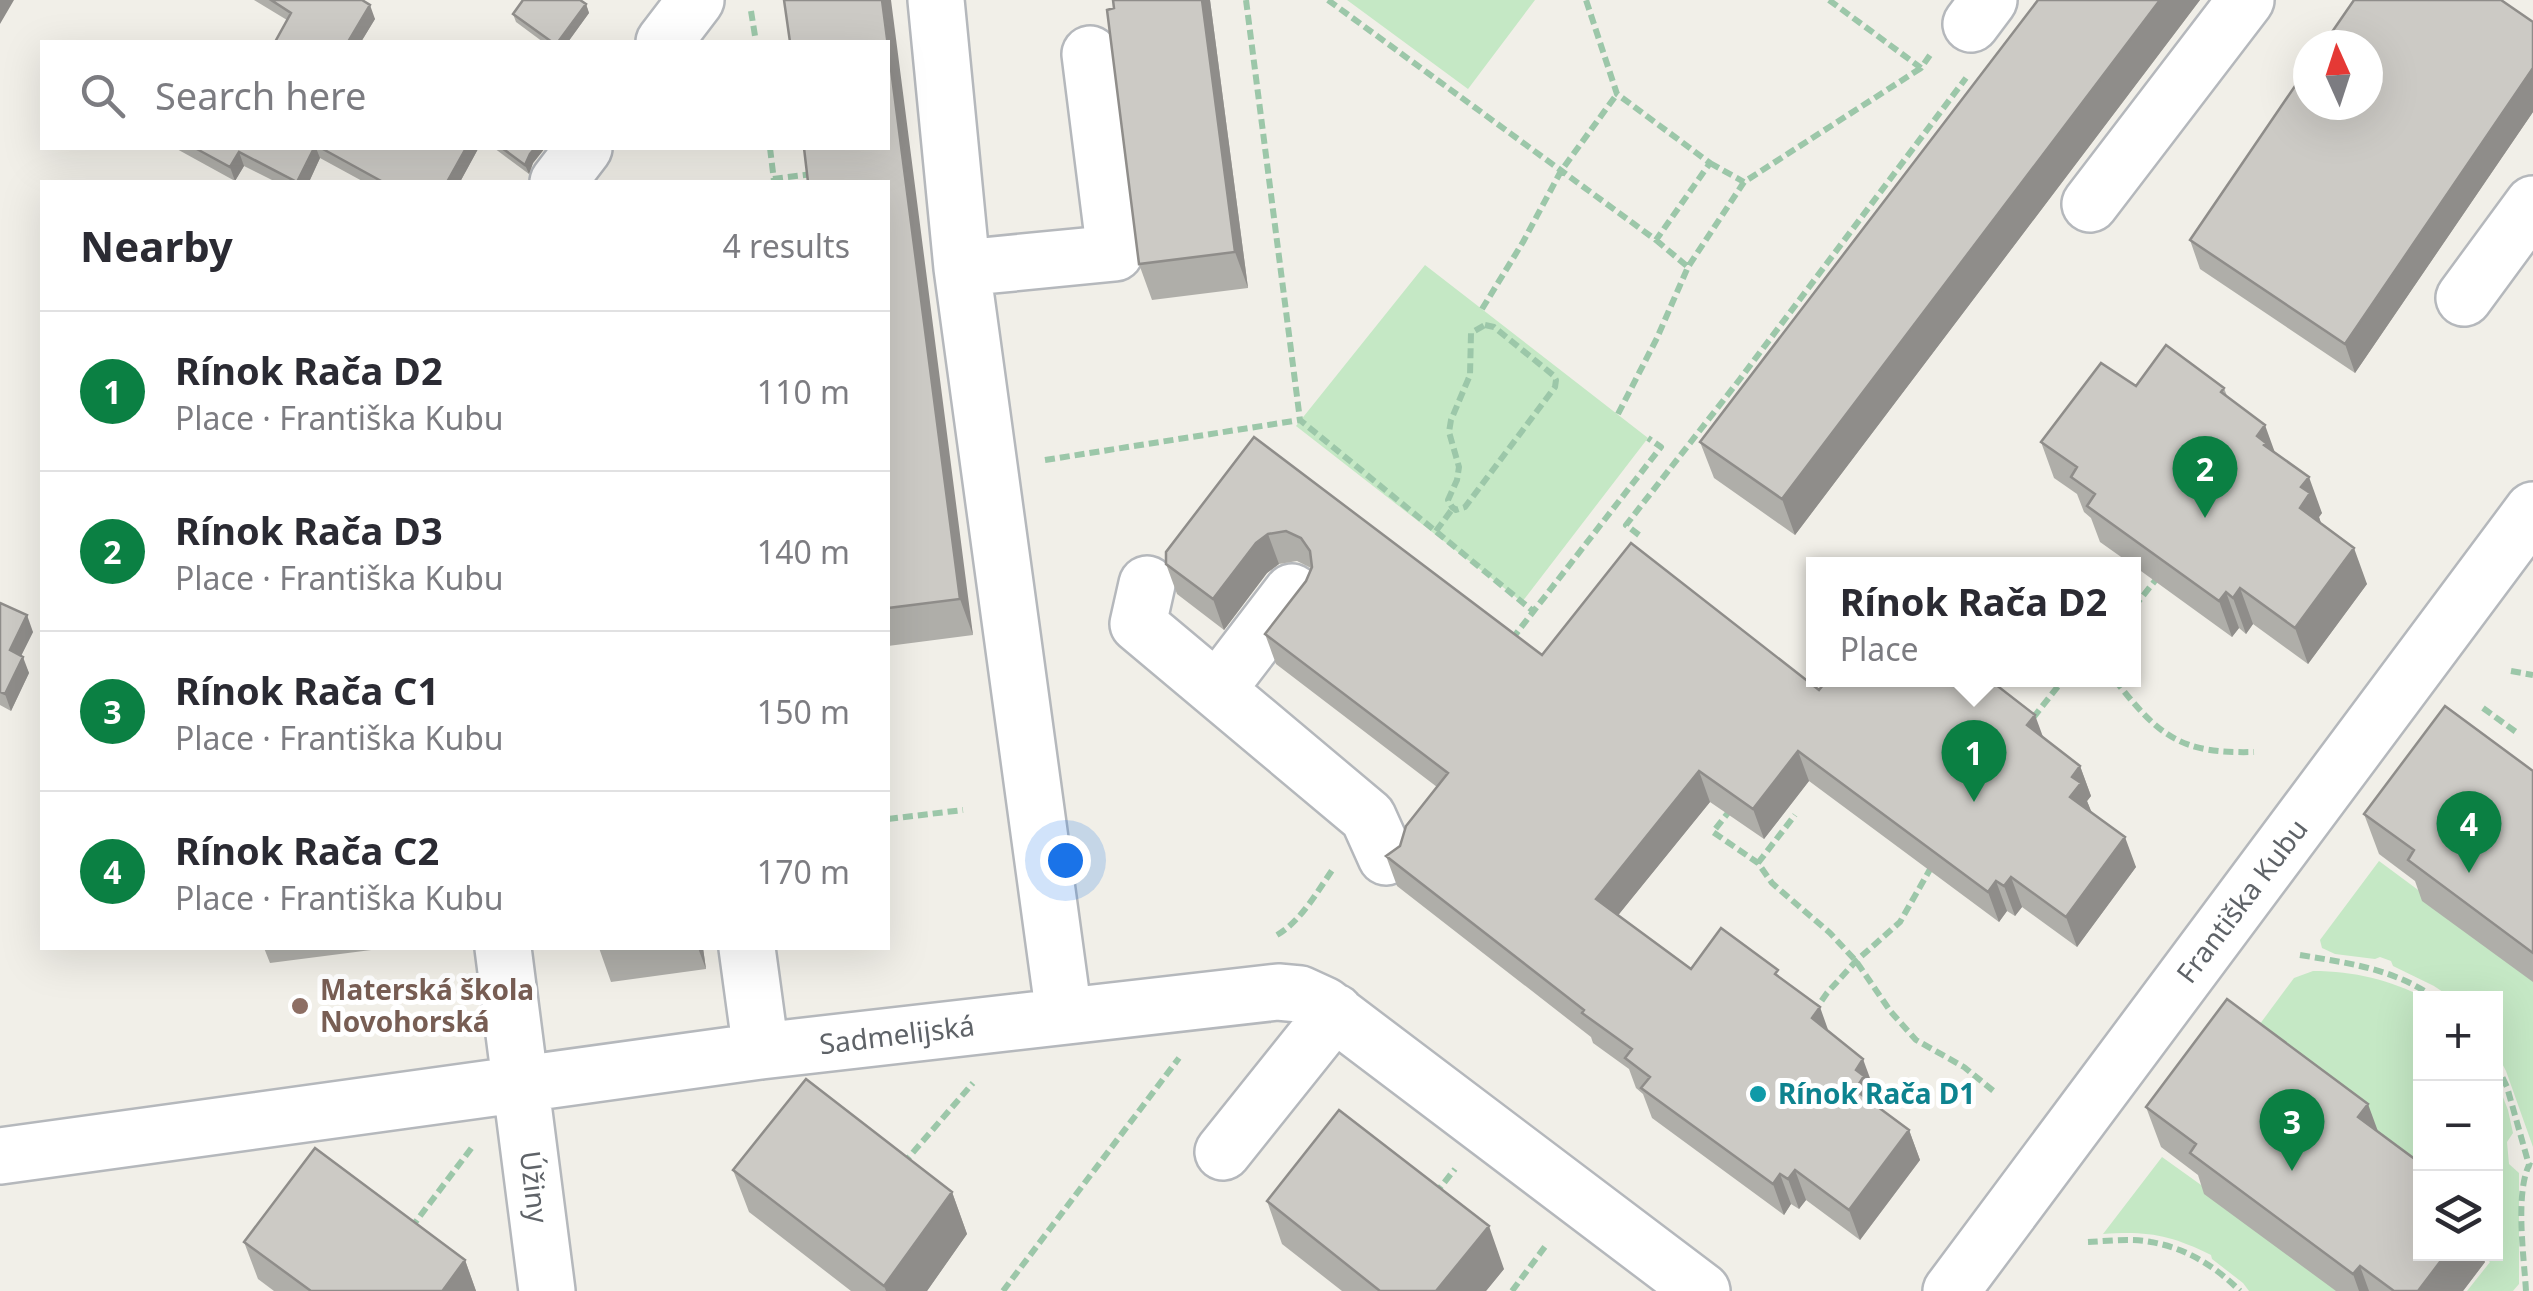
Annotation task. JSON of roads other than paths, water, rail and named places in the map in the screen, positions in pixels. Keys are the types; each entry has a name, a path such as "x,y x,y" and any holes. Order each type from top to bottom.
{"street":[{"path":"666,40 696,0"},
{"path":"936,0 962,268 1064,1015"},
{"path":"2090,204 2246,0"},
{"path":"962,268 1118,275 1090,54"},
{"path":"560,180 582,150"},
{"path":"2464,298 2533,204"},
{"name":"Františka Kubu","path":"1951,1291 2533,510"},
{"path":"1146,584 1138,624 1217,690 1377,837"},
{"path":"1217,690 1292,592"},
{"name":"Úžiny","path":"503,950 548,1291"},
{"path":"746,950 761,1051"},
{"name":"Sadmelijská","path":"0,1156 761,1051 1278,992 1305,996 1334,1012 1702,1291"},
{"path":"1223,1152 1334,1012"}],"place":[{"name":"Rínok Rača D3","path":"2205,518"},
{"name":"Rínok Rača D2","path":"1974,802"},
{"name":"Rínok Rača C2","path":"2469,873"},
{"name":"Materská škola Novohorská","path":"300,1006"},
{"name":"Rínok Rača D1","path":"1758,1094"},
{"name":"Rínok Rača C1","path":"2292,1171"}]}
